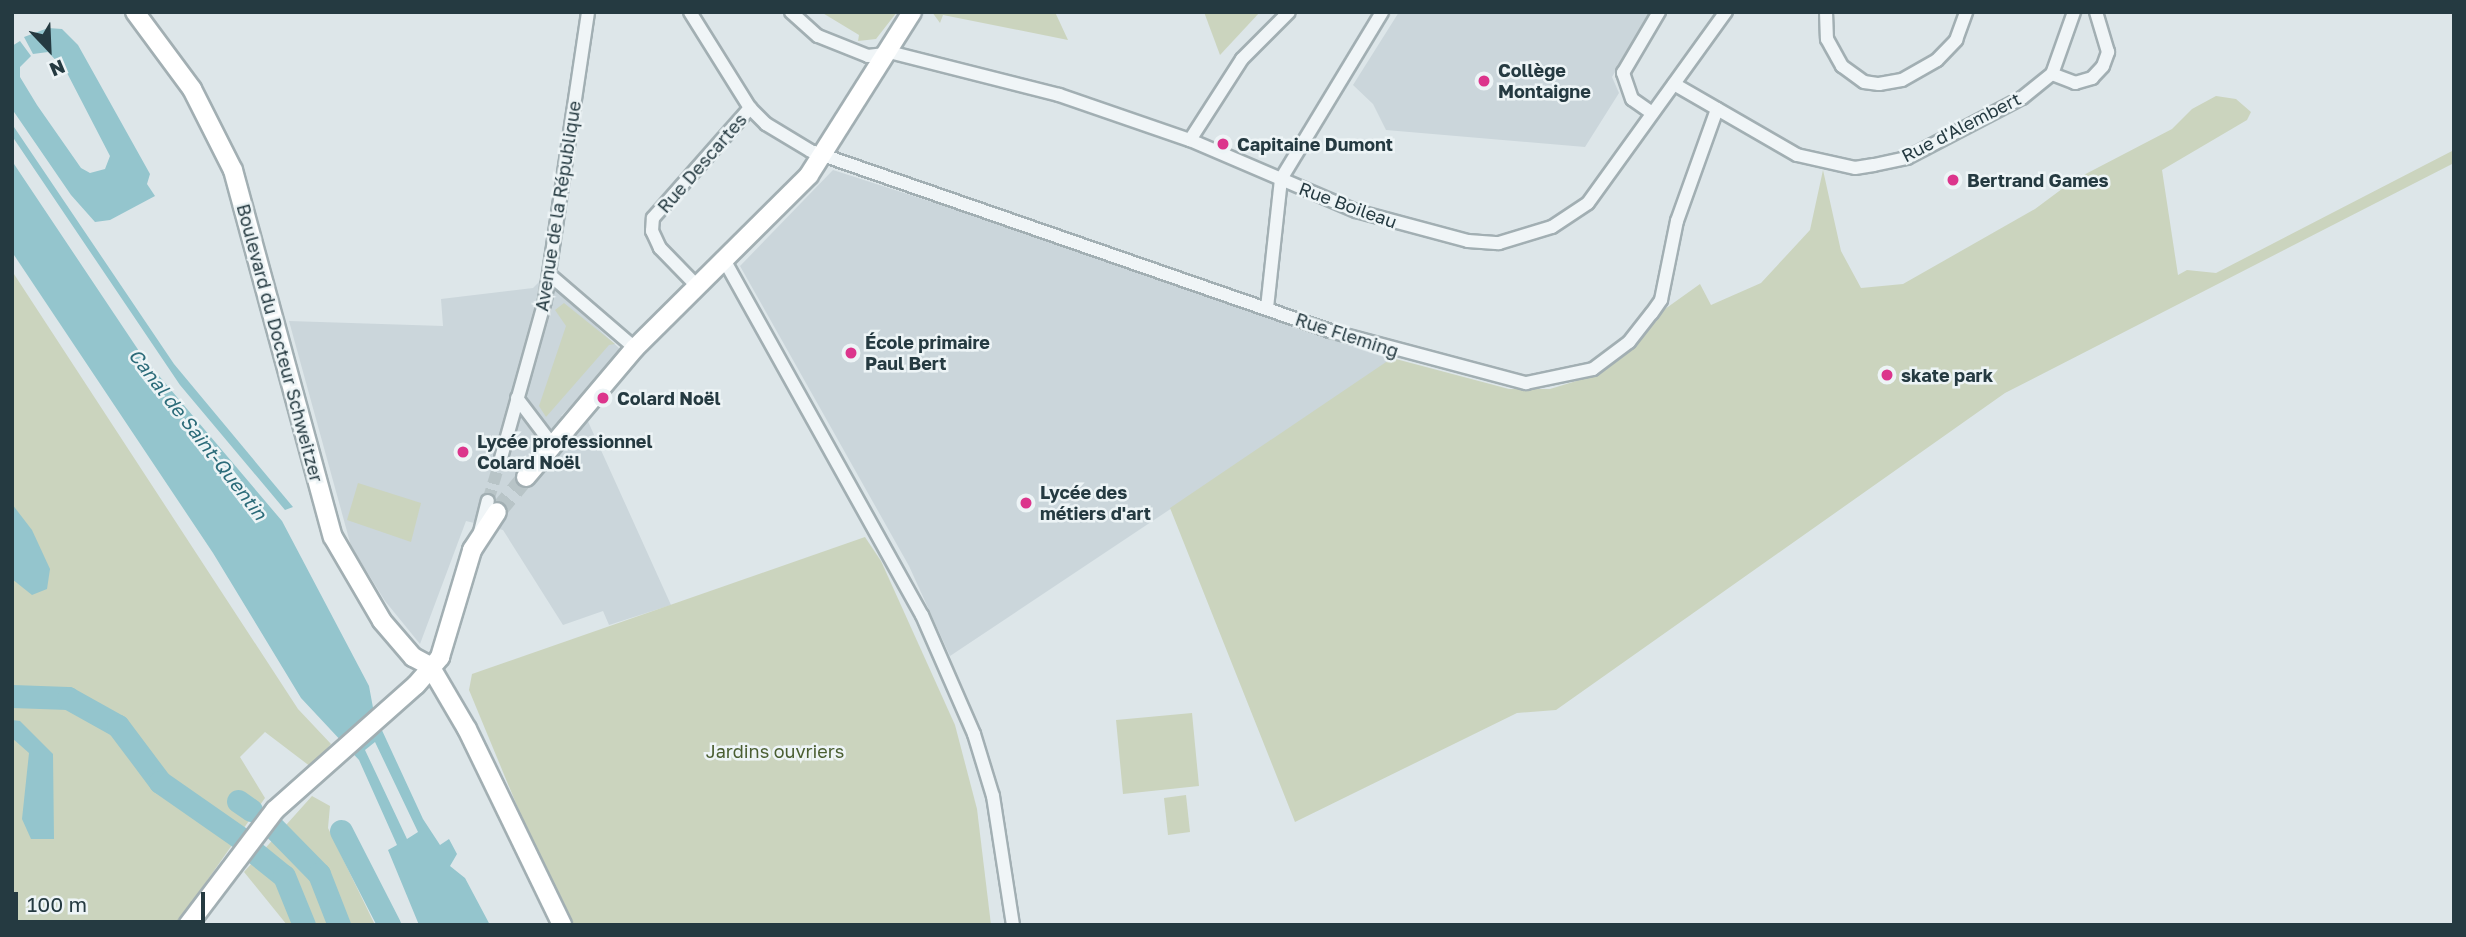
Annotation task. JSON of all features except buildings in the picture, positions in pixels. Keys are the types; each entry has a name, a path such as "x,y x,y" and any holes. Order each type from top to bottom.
{"street":[{"name":"Boulevard du Docteur Schweitzer","path":"135,12 192,89 233,170 333,537 382,621 413,657 430,666"},
{"name":"Avenue de la République","path":"501,458 550,275 588,12"},
{"name":"Rue Fleming","path":"690,12 750,108 766,124 824,155 964,207 1395,352 1527,383 1576,375 1607,360 1639,331 1661,300 1677,220 1717,109"},
{"name":"Rue Boileau","path":"791,12 818,36 874,58 893,53 1059,95 1189,140 1356,211 1423,231 1499,243 1545,230 1588,203 1726,12"},
{"path":"526,477 551,443 635,348 824,155 883,55 912,12"},
{"path":"1189,140 1242,58 1289,12"},
{"path":"1267,308 1281,179 1382,12"},
{"path":"1652,113 1632,99 1623,73 1659,12"},
{"path":"1826,12 1827,39 1842,66 1864,82 1880,84 1902,80 1937,60 1956,40 1966,12"},
{"path":"2074,12 2052,74 2075,83 2092,78 2104,66 2108,52 2096,12"},
{"name":"Rue d'Alembert","path":"1674,84 1797,155 1855,168 1907,158 2022,98 2052,74"},
{"name":"Rue Descartes","path":"696,285 660,248 652,231 653,218 750,108"},
{"path":"720,263 727,265 922,615 974,734 993,796 1013,925"},
{"path":"550,275 635,348"},
{"path":"517,398 551,443"},
{"path":"188,925 261,826 393,705 440,657 480,533 493,506"},
{"path":"430,666 467,729 562,925"}],"shaded area":[{"name":"Collège Montaigne","path":"1399,12 1651,12 1612,77 1619,93 1585,147 1386,130 1373,104 1353,85"},
{"name":"Lycée des métiers d'art","path":"833,170 1025,232 1394,360 950,656 909,566 740,266"},
{"name":"Lycée professionnel Colard Noël","path":"544,277 623,352 561,416 586,417 671,605 609,625 603,611 563,625 503,530 466,521 420,644 385,601 351,546 289,321 443,326 441,299 533,288"}],"green space":[{"path":"821,12 897,12 876,39 858,41 859,35"},
{"path":"932,12 1055,12 1068,40 943,15 940,23"},
{"path":"1204,12 1260,12 1220,55"},
{"path":"2216,96 2236,99 2251,112 2247,120 2162,170 2178,275 2187,270 2216,273 2454,150 2454,163 2005,393 1556,710 1517,713 1295,822 1170,508 1392,358 1509,389 1550,389 1596,375 1638,343 1665,309 1700,284 1711,305 1761,283 1810,230 1823,170 1841,251 1861,288 1903,284 2035,209 2074,180 2172,129 2192,109"},
{"path":"12,271 298,709 331,744 311,767 265,732 240,757 265,798 176,925 12,925"},
{"path":"564,303 615,344 609,345 546,417 539,406 566,326 555,310"},
{"path":"358,483 421,503 411,542 347,520"},
{"name":"Jardins ouvriers","path":"865,537 881,561 955,725 977,809 991,925 572,925 544,871 469,690 472,674"},
{"path":"1192,713 1199,786 1123,794 1116,720"},
{"path":"1186,795 1190,832 1168,835 1164,798"},
{"path":"312,796 330,806 328,828 375,925 287,925 244,872"}],"water":[{"path":"48,28 62,29 78,45 150,174 147,184 155,196 110,220 95,222 71,195 12,109 12,46 20,41 31,56 20,67 20,77 37,105 81,168 90,173 105,169 110,156 66,71 48,52 33,54 24,37"},
{"path":"12,124 174,364 293,507 285,510 180,385 12,136"},
{"name":"Canal de Saint-Quentin","path":"12,161 143,357 282,521 369,686 374,713 423,819 440,845 449,839 457,854 450,866 465,878 490,925 419,925 388,850 397,845 359,760 301,698 213,553 12,252","holes":["375,742 418,832 407,839 365,750"]},
{"path":"12,504 32,530 50,569 47,589 32,595 12,579"},
{"path":"12,720 20,721 53,754 54,839 31,839 22,819 29,753 12,738"}],"waterway":[{"path":"12,696 68,698 118,726 160,782 243,840"},
{"path":"238,801 251,810"},
{"path":"272,826 319,874 339,925"},
{"path":"341,831 389,925"},
{"path":"254,852 284,876 304,925"}],"tunnel":[{"path":"488,501 501,458"},
{"path":"497,512 526,477"}],"place":[{"name":"Collège Montaigne","path":"1484,81"},
{"name":"Capitaine Dumont","path":"1223,144"},
{"name":"Bertrand Games","path":"1953,180"},
{"name":"École primaire Paul Bert","path":"851,353"},
{"name":"skate park","path":"1887,375"},
{"name":"Colard Noël","path":"603,398"},
{"name":"Lycée professionnel Colard Noël","path":"463,452"},
{"name":"Lycée des métiers d'art","path":"1026,503"}]}
